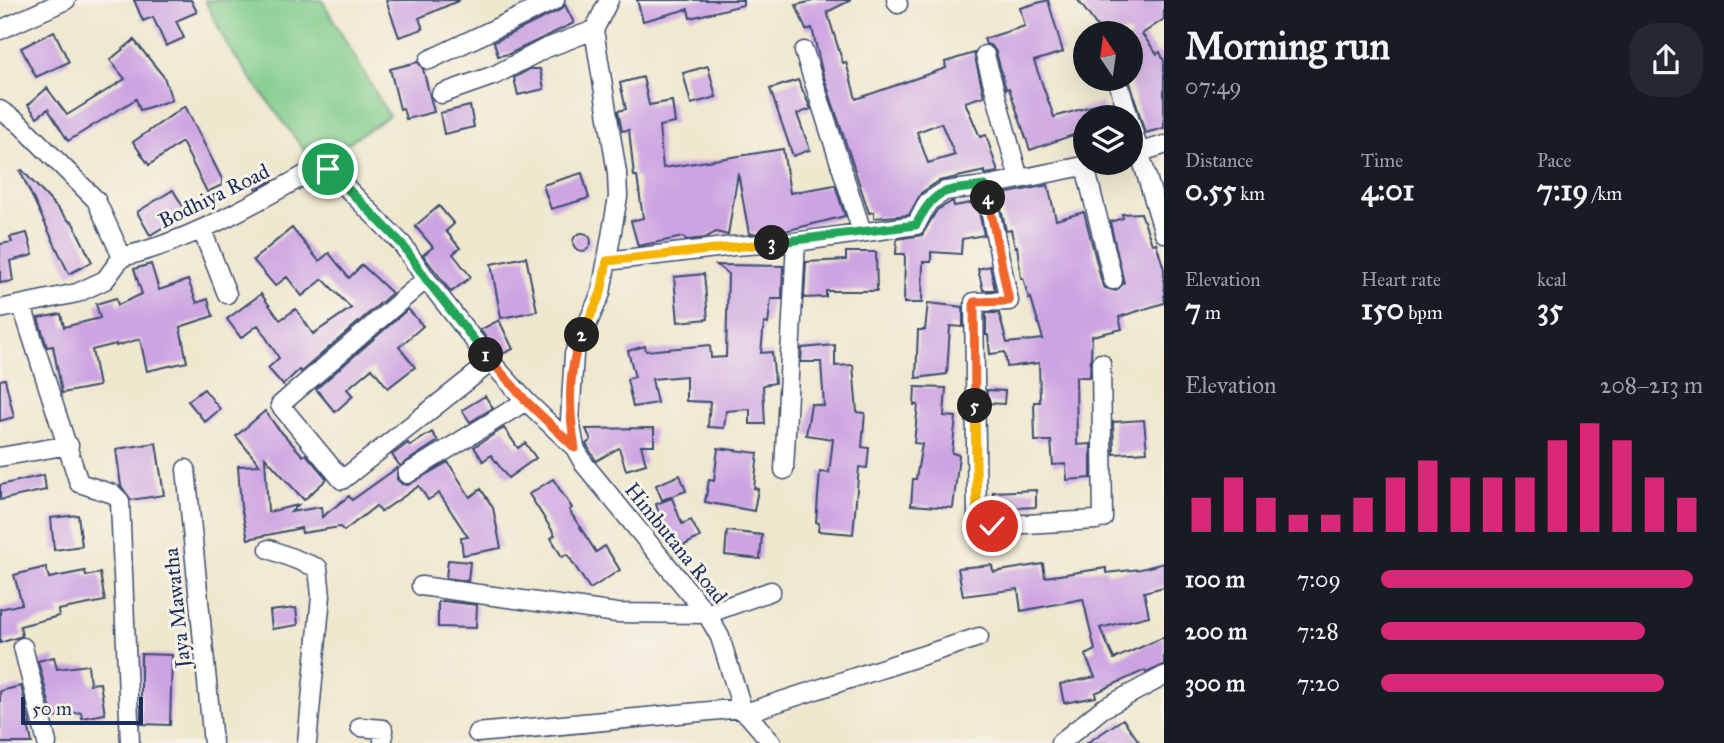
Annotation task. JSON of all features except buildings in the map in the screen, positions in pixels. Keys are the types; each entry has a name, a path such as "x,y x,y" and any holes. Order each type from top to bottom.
{"street":[{"path":"0,30 66,0"},
{"path":"429,60 555,0"},
{"path":"575,448 570,421 574,354 601,293 618,198 594,30 609,0"},
{"path":"440,94 495,75 544,49 594,30"},
{"path":"804,51 862,232"},
{"path":"985,55 1019,179"},
{"path":"0,110 19,122 96,200 122,257 105,279 77,293 0,309"},
{"path":"1143,152 1164,145"},
{"path":"607,261 733,246 796,242 916,225 928,202 945,191 985,186 1073,168"},
{"name":"Bodhiya Road","path":"122,257 156,249 202,230 314,170 328,169 402,244 491,362 526,401 575,448"},
{"path":"1093,175 1113,280"},
{"path":"1143,175 1164,233"},
{"path":"985,186 1009,301 974,302 977,518 992,526 1103,518 1101,363"},
{"path":"202,230 227,294"},
{"path":"784,470 796,242"},
{"path":"426,279 280,405 342,480 491,362"},
{"path":"22,306 79,482 114,494 120,501 130,743"},
{"path":"407,474 526,401"},
{"path":"0,457 69,445"},
{"name":"Himbutana Road","path":"575,448 584,464 707,614 720,637 743,711 772,743"},
{"name":"Jaya Mawatha","path":"186,469 213,743"},
{"path":"269,549 318,568 321,596 307,743"},
{"path":"421,586 617,613 707,614 771,591"},
{"path":"477,733 743,711 979,637"},
{"path":"23,647 47,743"},
{"path":"1060,743 1102,709 1164,676"},
{"path":"360,727 383,729 383,743"}],"green space":[{"path":"205,0 322,0 389,116 315,165 228,47"}],"route":[{"path":"328,169 402,244 491,362 526,401 575,448 570,421 574,354 601,293 607,261 733,246 796,242 916,225 928,202 945,191 985,186 1009,301 974,302 977,518 992,526"}]}
